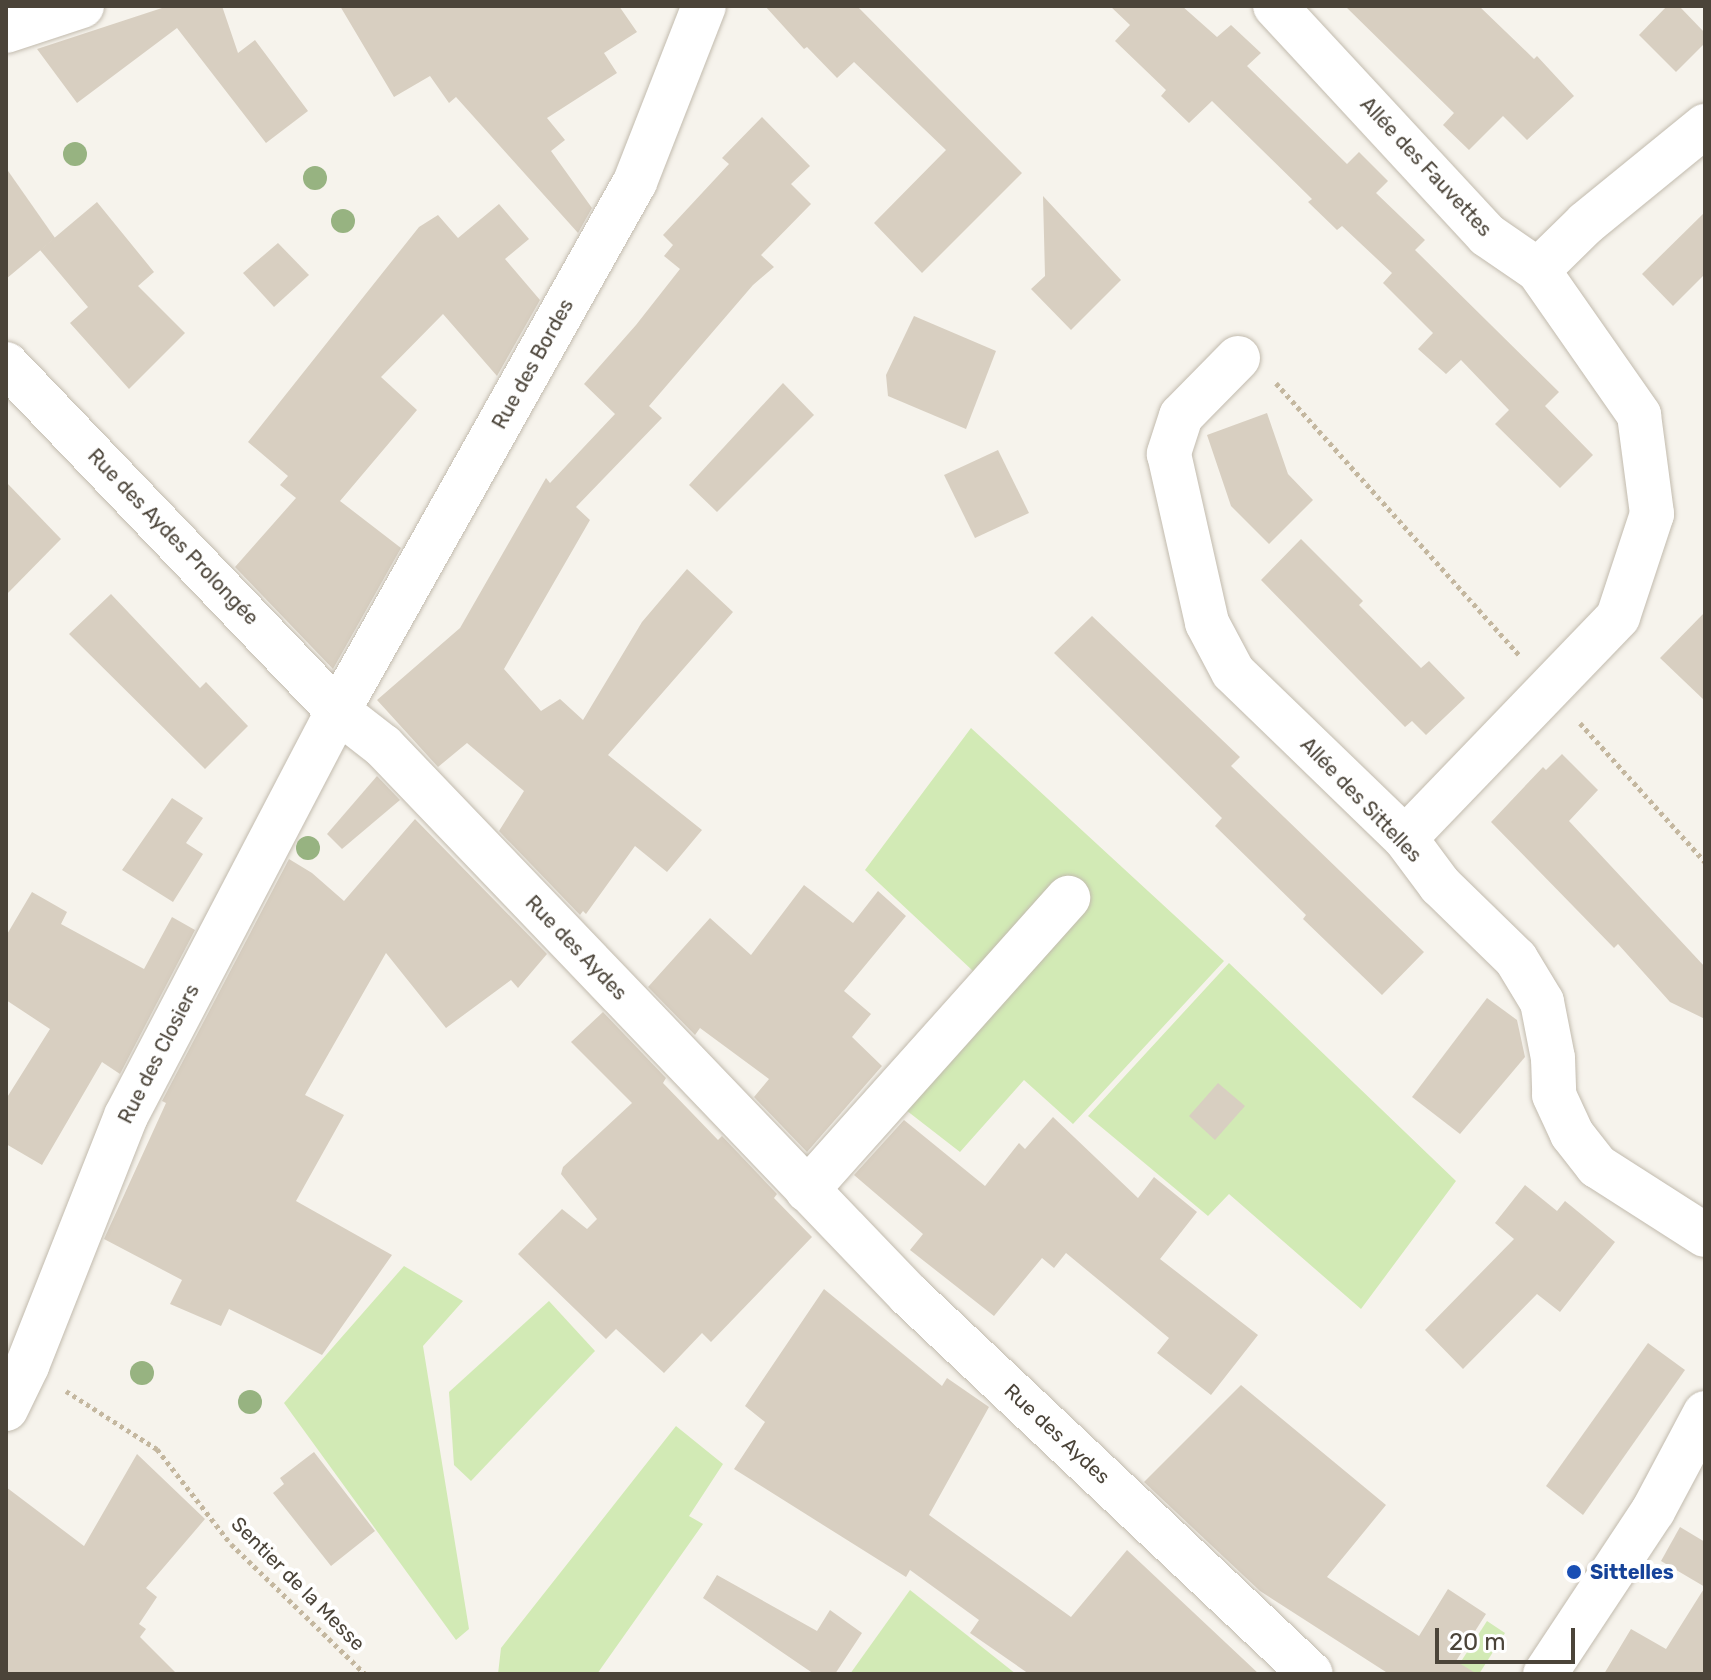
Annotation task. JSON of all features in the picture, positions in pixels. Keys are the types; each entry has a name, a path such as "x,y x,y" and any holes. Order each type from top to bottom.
{"street":[{"path":"6,31 82,6"},
{"name":"Rue des Bordes","path":"338,711 635,182 704,6"},
{"name":"Allée des Fauvettes","path":"1275,6 1487,235 1538,270 1639,415 1652,514 1618,617 1405,838"},
{"path":"1538,270 1586,223 1705,126"},
{"name":"Allée des Sittelles","path":"1238,358 1181,416 1169,454 1207,623 1233,672 1405,838 1440,885 1516,959 1542,1002 1553,1058 1554,1095 1572,1134 1597,1166 1705,1235"},
{"name":"Rue des Aydes Prolongée","path":"6,364 338,711"},
{"name":"Rue des Aydes","path":"338,711 383,746 909,1295 1311,1674"},
{"name":"Rue des Closiers","path":"6,1409 27,1366 126,1116 338,711"},
{"path":"807,1190 1068,898"},
{"path":"1545,1674 1653,1511 1705,1413"}],"path":[{"path":"1238,358 1245,350 1705,862"},
{"name":"Sentier de la Messe","path":"27,1366 157,1449 231,1544 365,1674"}],"green space":[{"path":"971,728 1224,961 1073,1124 1024,1080 960,1152 902,1107 905,1058 973,971 865,870"},
{"path":"1229,963 1456,1181 1361,1309 1229,1194 1208,1216 1088,1116"},
{"path":"404,1266 463,1301 423,1346 469,1629 456,1640 284,1403"},
{"path":"549,1301 595,1351 471,1481 454,1465 449,1392"},
{"path":"676,1426 723,1464 689,1516 703,1524 597,1674 498,1674 501,1648"},
{"path":"910,1590 1016,1674 850,1674"},
{"path":"1487,1621 1505,1633 1479,1674 1453,1674"}],"building":[{"path":"160,6 222,6 238,53 255,40 308,111 266,143 177,28 77,103 37,49 162,8"},
{"path":"340,6 619,6 637,32 604,53 617,73 547,118 565,140 551,151 592,208 578,233 456,97 449,103 430,76 394,97"},
{"path":"765,6 857,6 1022,173 922,273 874,223 946,150 854,62 837,78 807,47 804,49"},
{"path":"1110,6 1182,6 1217,37 1231,25 1261,53 1247,66 1347,164 1359,152 1388,181 1376,193 1425,240 1415,250 1559,392 1545,406 1593,455 1560,488 1495,424 1509,410 1461,360 1446,374 1418,349 1433,333 1383,283 1392,273 1342,226 1337,230 1308,202 1312,199 1212,101 1189,123 1161,96 1166,90 1115,41 1130,25"},
{"path":"1345,6 1479,6 1534,59 1537,56 1574,96 1527,140 1503,116 1469,150 1443,125 1454,113"},
{"path":"1667,6 1679,6 1705,33 1705,43 1676,72 1639,35"},
{"path":"762,117 810,166 791,184 811,204 761,255 774,267 753,285 649,406 662,418 576,507 590,520 504,669 541,711 560,699 583,720 642,622 687,569 733,612 608,755 702,830 667,872 635,846 586,914 583,911 580,915 499,831 524,791 467,743 438,767 377,700 460,628 546,478 550,483 615,414 584,384 680,269 664,256 673,245 663,235 729,164 722,158"},
{"path":"6,168 55,238 6,279"},
{"path":"1043,196 1121,280 1071,330 1031,289 1045,276"},
{"path":"97,202 154,272 138,286 185,333 129,389 70,323 88,307 40,250"},
{"path":"499,204 529,239 505,259 540,300 497,376 443,314 381,377 417,410 340,501 401,548 333,669 235,567 296,498 280,485 288,476 248,442 419,227 438,215 458,238"},
{"path":"1705,212 1705,274 1673,306 1642,274"},
{"path":"278,243 309,275 274,307 243,273"},
{"path":"914,316 996,351 966,429 888,396 886,375"},
{"path":"783,383 814,415 717,512 689,485"},
{"path":"1267,413 1288,474 1313,500 1269,544 1231,506 1207,435"},
{"path":"998,450 1029,513 975,538 944,475"},
{"path":"6,482 61,539 6,595"},
{"path":"1301,539 1363,601 1359,605 1421,668 1429,661 1465,698 1426,735 1412,721 1405,727 1261,580"},
{"path":"111,594 200,688 206,682 248,726 205,769 69,634"},
{"path":"1705,612 1705,701 1660,658"},
{"path":"1092,616 1240,757 1231,766 1424,952 1382,995 1303,919 1306,915 1215,826 1222,818 1054,653"},
{"path":"1562,754 1598,790 1569,821 1705,967 1705,1019 1670,1002 1618,944 1614,948 1491,822 1543,767 1546,770"},
{"path":"377,776 400,800 342,849 327,834"},
{"path":"172,798 203,818 186,843 203,854 173,902 122,870"},
{"path":"415,819 547,954 518,988 511,980 446,1028 386,953 305,1095 344,1115 296,1201 392,1255 322,1355 229,1309 221,1326 170,1304 182,1280 104,1239 166,1103 162,1101 289,859 312,873 344,901"},
{"path":"804,885 853,923 878,891 906,916 844,991 871,1014 852,1037 882,1066 807,1152 754,1097 769,1079 700,1028 695,1035 648,987 710,918 751,955"},
{"path":"32,892 67,912 61,924 144,969 172,917 195,930 120,1074 102,1062 42,1165 6,1144 6,1099 50,1029 6,1000 6,936"},
{"path":"1487,998 1517,1020 1525,1057 1460,1134 1412,1097"},
{"path":"603,1012 666,1078 663,1083 718,1140 722,1136 777,1194 774,1198 812,1237 711,1342 702,1333 664,1373 616,1329 606,1339 518,1254 562,1209 587,1229 597,1219 561,1174 563,1167 632,1103 571,1042"},
{"path":"1218,1083 1245,1106 1215,1140 1189,1116"},
{"path":"1053,1117 1138,1198 1154,1177 1197,1212 1160,1259 1258,1335 1211,1395 1157,1353 1169,1338 1066,1253 1054,1268 1042,1258 994,1316 910,1250 923,1234 854,1175 904,1120 985,1186 1019,1143 1025,1149"},
{"path":"1525,1185 1557,1211 1565,1201 1615,1242 1560,1312 1537,1294 1463,1369 1425,1330 1514,1239 1495,1223"},
{"path":"824,1289 942,1386 947,1378 989,1407 929,1515 1071,1617 1127,1550 1259,1674 1029,1674 970,1633 979,1620 910,1570 906,1577 734,1469 765,1422 745,1406"},
{"path":"1648,1343 1685,1370 1583,1515 1546,1486"},
{"path":"1241,1385 1386,1505 1327,1577 1419,1636 1448,1589 1486,1614 1456,1661 1477,1674 1389,1674 1260,1591 1144,1482"},
{"path":"314,1452 375,1531 331,1566 273,1493 284,1484 280,1478"},
{"path":"137,1454 205,1519 146,1588 157,1597 139,1624 146,1629 140,1637 177,1674 6,1674 6,1487 84,1546"},
{"path":"1680,1527 1705,1542 1705,1587 1661,1561"},
{"path":"717,1575 817,1631 830,1610 862,1633 835,1674 814,1674 703,1598"},
{"path":"1705,1587 1705,1674 1604,1674 1631,1629 1666,1649"}],"place":[{"name":"Sittelles","path":"1574,1572"}]}
